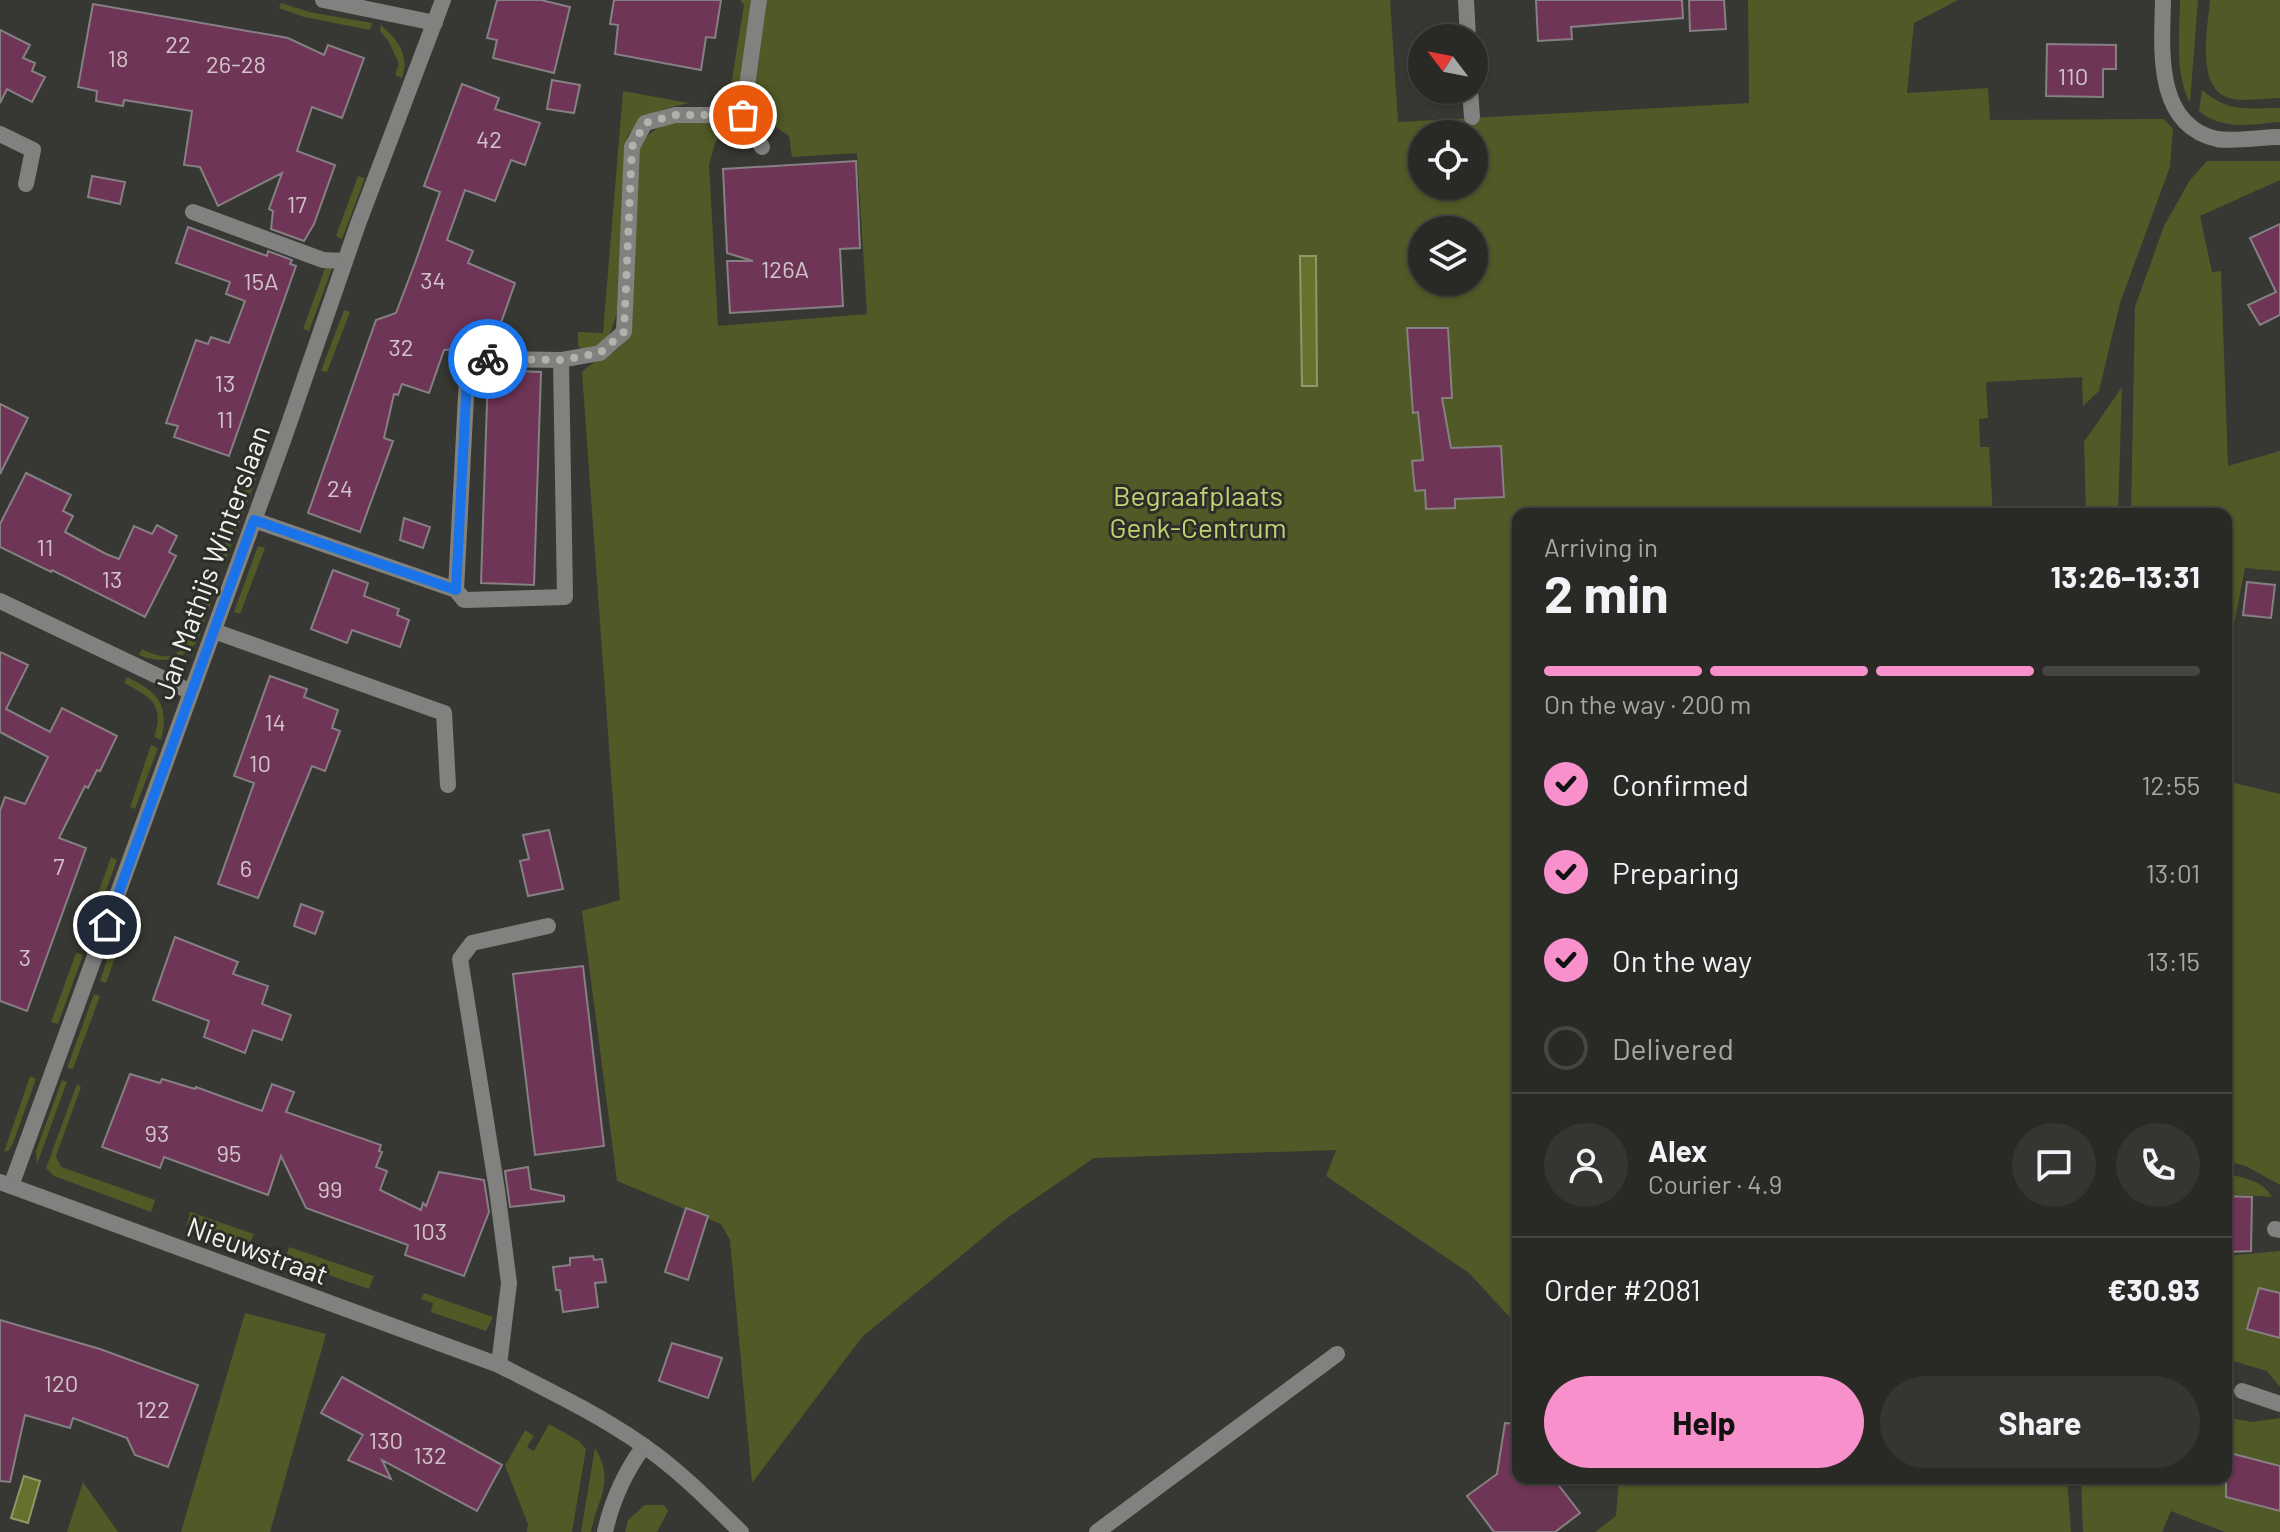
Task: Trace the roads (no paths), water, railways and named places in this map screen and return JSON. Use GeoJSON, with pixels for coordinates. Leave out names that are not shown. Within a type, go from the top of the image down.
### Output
{"type":"FeatureCollection","features":[{"type":"Feature","properties":{"kind":"street"},"geometry":{"type":"LineString","coordinates":[[323,0],[435,23]]}},
{"type":"Feature","properties":{"kind":"street","name":"Jan Mathijs Winterslaan"},"geometry":{"type":"LineString","coordinates":[[6,1184],[214,631],[345,261],[443,0]]}},
{"type":"Feature","properties":{"kind":"street"},"geometry":{"type":"LineString","coordinates":[[759,0],[743,115],[762,147]]}},
{"type":"Feature","properties":{"kind":"street"},"geometry":{"type":"LineString","coordinates":[[1466,0],[1467,24]]}},
{"type":"Feature","properties":{"kind":"street"},"geometry":{"type":"LineString","coordinates":[[2163,0],[2163,79],[2175,107],[2183,117],[2191,126],[2217,139],[2280,137]]}},
{"type":"Feature","properties":{"kind":"street"},"geometry":{"type":"LineString","coordinates":[[1471,104],[1472,117]]}},
{"type":"Feature","properties":{"kind":"street"},"geometry":{"type":"LineString","coordinates":[[456,590],[467,377],[486,359],[561,360],[600,353],[624,332],[632,147],[645,123],[675,115],[743,115]]}},
{"type":"Feature","properties":{"kind":"street"},"geometry":{"type":"LineString","coordinates":[[0,134],[33,150],[26,184]]}},
{"type":"Feature","properties":{"kind":"street"},"geometry":{"type":"LineString","coordinates":[[193,212],[323,260],[345,261]]}},
{"type":"Feature","properties":{"kind":"street"},"geometry":{"type":"LineString","coordinates":[[254,520],[456,590],[464,600],[565,597],[561,360]]}},
{"type":"Feature","properties":{"kind":"street"},"geometry":{"type":"LineString","coordinates":[[0,601],[191,692]]}},
{"type":"Feature","properties":{"kind":"street"},"geometry":{"type":"LineString","coordinates":[[214,631],[444,713],[448,785]]}},
{"type":"Feature","properties":{"kind":"street"},"geometry":{"type":"LineString","coordinates":[[499,1365],[509,1283],[460,959],[472,943],[548,926]]}},
{"type":"Feature","properties":{"kind":"street","name":"Nieuwstraat"},"geometry":{"type":"LineString","coordinates":[[6,1184],[499,1365],[569,1400],[644,1446],[681,1474],[741,1532]]}},
{"type":"Feature","properties":{"kind":"street"},"geometry":{"type":"LineString","coordinates":[[1097,1532],[1337,1354]]}},
{"type":"Feature","properties":{"kind":"street"},"geometry":{"type":"LineString","coordinates":[[2242,1391],[2280,1404]]}},
{"type":"Feature","properties":{"kind":"street"},"geometry":{"type":"LineString","coordinates":[[605,1532],[611,1506],[644,1446]]}},
{"type":"Feature","properties":{"kind":"park label","name":"Begraafplaats Genk-Centrum"},"geometry":{"type":"Point","coordinates":[1198,511]}}]}
